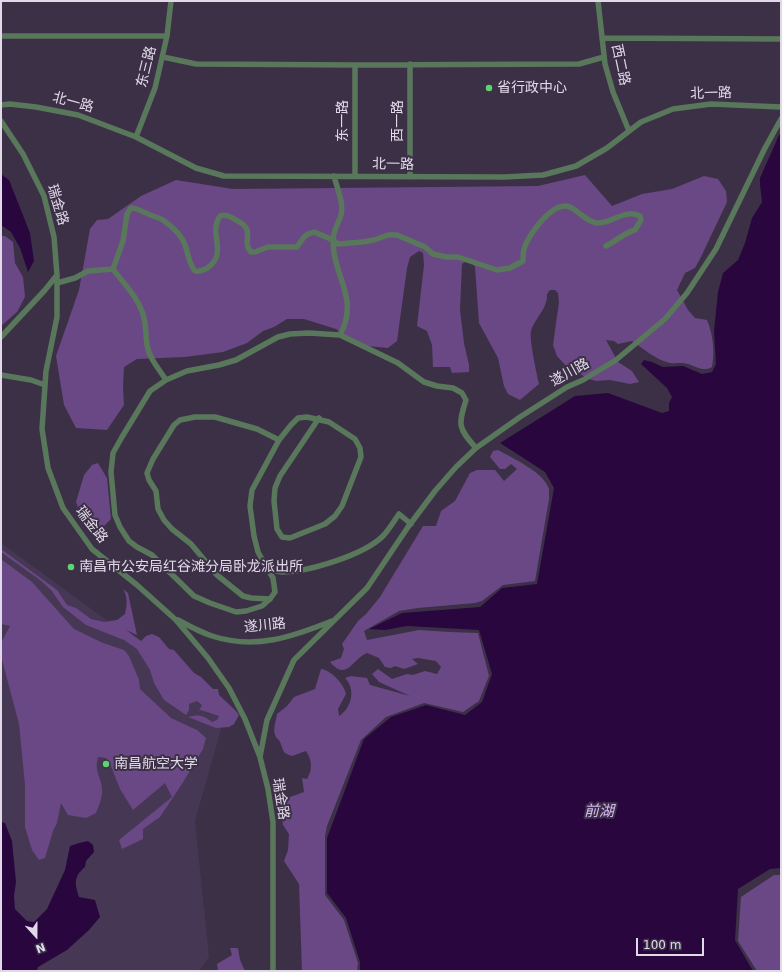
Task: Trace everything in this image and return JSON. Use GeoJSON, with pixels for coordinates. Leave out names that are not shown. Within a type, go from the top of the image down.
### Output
{"type":"FeatureCollection","features":[{"type":"Feature","properties":{"kind":"street","name":"东三路"},"geometry":{"type":"LineString","coordinates":[[136,137],[155,88],[163,57],[171,1]]}},
{"type":"Feature","properties":{"kind":"street","name":"西二路"},"geometry":{"type":"LineString","coordinates":[[598,1],[604,57],[613,92],[629,131]]}},
{"type":"Feature","properties":{"kind":"street"},"geometry":{"type":"LineString","coordinates":[[1,36],[167,36]]}},
{"type":"Feature","properties":{"kind":"street"},"geometry":{"type":"LineString","coordinates":[[602,38],[781,39]]}},
{"type":"Feature","properties":{"kind":"street"},"geometry":{"type":"LineString","coordinates":[[163,57],[196,64],[355,65],[579,64],[604,57]]}},
{"type":"Feature","properties":{"kind":"street","name":"西一路"},"geometry":{"type":"LineString","coordinates":[[410,64],[410,177]]}},
{"type":"Feature","properties":{"kind":"street","name":"东一路"},"geometry":{"type":"LineString","coordinates":[[355,65],[355,176]]}},
{"type":"Feature","properties":{"kind":"street","name":"北一路"},"geometry":{"type":"LineString","coordinates":[[1,105],[10,104],[36,107],[78,115],[136,137],[196,168],[224,176],[410,177],[504,177],[543,175],[576,166],[607,148],[641,122],[673,109],[711,104],[781,108]]}},
{"type":"Feature","properties":{"kind":"street","name":"遂川路"},"geometry":{"type":"LineString","coordinates":[[260,757],[269,714],[294,660],[367,588],[411,524],[439,486],[456,467],[476,448],[520,417],[560,391],[616,360],[665,319],[687,293],[716,249],[765,148],[781,119]]}},
{"type":"Feature","properties":{"kind":"street","name":"瑞金路"},"geometry":{"type":"LineString","coordinates":[[1,121],[22,154],[44,196],[54,238],[57,275],[57,317],[46,371],[42,429],[48,468],[63,508],[92,549],[176,620],[208,658],[229,688],[245,719],[260,757],[268,789],[273,822],[273,971]]}},
{"type":"Feature","properties":{"kind":"street"},"geometry":{"type":"LineString","coordinates":[[334,176],[342,206],[333,240],[335,260],[347,296],[348,308],[345,326],[340,335]]}},
{"type":"Feature","properties":{"kind":"street"},"geometry":{"type":"LineString","coordinates":[[166,380],[150,354],[147,345],[146,323],[141,308],[114,268],[123,240],[127,214],[132,208],[137,208],[144,213],[163,220],[180,235],[192,267],[195,271],[201,272],[215,262],[218,254],[215,230],[220,216],[229,216],[242,223],[248,232],[247,244],[251,252],[275,246],[297,247],[304,237],[314,232],[333,240],[338,244],[362,242],[388,235],[397,235],[425,247],[433,254],[446,257],[458,257],[497,270],[510,268],[523,261],[523,251],[535,228],[540,221],[560,207],[570,207],[588,220],[595,223],[605,222],[623,215],[634,213],[640,216],[641,220],[635,230],[626,232],[617,240],[606,246]]}},
{"type":"Feature","properties":{"kind":"street"},"geometry":{"type":"LineString","coordinates":[[57,283],[75,278],[88,271],[114,268]]}},
{"type":"Feature","properties":{"kind":"street"},"geometry":{"type":"LineString","coordinates":[[1,336],[45,290],[57,275]]}},
{"type":"Feature","properties":{"kind":"street"},"geometry":{"type":"LineString","coordinates":[[319,418],[280,476],[275,488],[274,501],[277,529],[282,537],[290,538],[325,524],[335,516],[342,506],[361,457],[360,448],[355,439],[329,422],[319,418],[298,418],[290,425],[278,440],[252,490],[250,506],[258,552],[274,578],[275,592],[262,606],[246,611],[236,612],[194,596],[152,555],[136,547],[129,541],[120,528],[115,515],[111,472],[113,453],[150,391],[166,380],[187,371],[236,360],[278,337],[290,334],[309,333],[340,335],[398,363],[424,382],[437,386],[453,388],[462,393],[466,400],[460,420],[461,429],[476,448]]}},
{"type":"Feature","properties":{"kind":"street"},"geometry":{"type":"LineString","coordinates":[[1,375],[31,380],[45,385]]}},
{"type":"Feature","properties":{"kind":"street"},"geometry":{"type":"LineString","coordinates":[[270,599],[243,596],[217,575],[191,544],[172,529],[164,520],[158,509],[156,491],[148,480],[148,473],[153,459],[174,425],[180,420],[195,417],[215,417],[257,429],[278,440]]}},
{"type":"Feature","properties":{"kind":"street"},"geometry":{"type":"LineString","coordinates":[[267,568],[280,572],[309,569],[326,564],[368,547],[383,536],[399,514],[411,524]]}},
{"type":"Feature","properties":{"kind":"street","name":"遂川路"},"geometry":{"type":"LineString","coordinates":[[176,620],[212,636],[246,642],[280,639],[300,634],[334,620]]}},
{"type":"Feature","properties":{"kind":"shaded area"},"geometry":{"type":"Polygon","coordinates":[[[585,175],[612,206],[642,194],[672,189],[704,176],[718,179],[726,191],[727,202],[701,257],[695,268],[685,273],[677,290],[688,310],[695,318],[707,320],[713,343],[712,367],[703,369],[686,363],[665,362],[632,341],[618,344],[614,341],[606,340],[618,362],[632,371],[639,382],[630,384],[610,380],[596,381],[589,379],[567,367],[557,356],[553,345],[559,302],[558,293],[555,290],[550,290],[547,294],[545,304],[531,331],[532,349],[539,384],[520,400],[508,394],[504,386],[498,358],[479,323],[475,267],[471,262],[466,261],[462,264],[460,310],[469,372],[452,373],[450,367],[433,367],[432,345],[427,331],[417,326],[424,265],[423,253],[419,251],[410,257],[407,268],[397,341],[388,348],[357,345],[336,329],[304,319],[287,319],[274,327],[263,331],[247,343],[223,352],[185,357],[137,359],[124,367],[124,405],[107,430],[76,428],[64,405],[56,356],[79,290],[90,229],[97,220],[108,219],[141,196],[176,180],[233,189],[538,186],[585,175]]]}},
{"type":"Feature","properties":{"kind":"shaded area"},"geometry":{"type":"Polygon","coordinates":[[[1,236],[5,236],[13,242],[15,263],[23,277],[25,297],[17,312],[1,326],[1,236]]]}},
{"type":"Feature","properties":{"kind":"shaded area"},"geometry":{"type":"Polygon","coordinates":[[[498,450],[534,471],[546,483],[549,489],[549,499],[535,581],[503,585],[482,601],[475,603],[399,611],[364,631],[367,640],[419,630],[478,633],[489,676],[479,701],[463,712],[424,703],[386,717],[361,740],[327,826],[325,836],[325,895],[344,920],[358,963],[357,971],[302,971],[299,884],[284,861],[288,850],[289,834],[283,825],[281,810],[285,802],[290,797],[304,792],[302,778],[307,779],[311,765],[310,758],[306,751],[292,756],[286,754],[284,751],[274,732],[277,714],[287,706],[294,697],[315,689],[321,669],[333,675],[345,690],[346,694],[338,709],[339,716],[347,708],[351,698],[351,687],[345,678],[351,676],[367,678],[370,685],[410,696],[379,682],[372,674],[378,669],[392,679],[407,674],[413,675],[425,671],[437,674],[441,667],[436,661],[418,658],[412,659],[418,664],[404,669],[395,666],[391,668],[385,667],[379,658],[367,653],[345,670],[336,668],[330,662],[341,658],[344,649],[342,644],[358,621],[380,597],[423,526],[436,526],[441,511],[455,501],[470,473],[477,470],[495,470],[504,481],[517,469],[511,464],[505,469],[500,469],[490,457],[493,451],[498,450]]]}},
{"type":"Feature","properties":{"kind":"shaded area"},"geometry":{"type":"Polygon","coordinates":[[[98,463],[107,478],[111,519],[94,536],[85,526],[76,502],[84,475],[92,465],[98,463]]]}},
{"type":"Feature","properties":{"kind":"shaded area","name":"南昌航空大学"},"geometry":{"type":"Polygon","coordinates":[[[1,543],[227,708],[195,821],[209,957],[199,971],[1,971],[1,543]]]}},
{"type":"Feature","properties":{"kind":"shaded area"},"geometry":{"type":"Polygon","coordinates":[[[1,549],[57,590],[67,605],[76,608],[91,619],[104,622],[117,620],[125,614],[127,601],[123,589],[128,593],[137,635],[126,630],[141,641],[146,636],[152,634],[159,637],[169,649],[174,650],[194,673],[201,677],[213,689],[218,689],[219,695],[239,715],[234,724],[229,727],[216,728],[188,717],[198,715],[212,722],[217,720],[219,716],[201,710],[199,711],[202,705],[197,701],[189,704],[189,710],[186,715],[164,700],[154,683],[150,670],[137,649],[124,640],[86,625],[63,607],[51,590],[40,580],[1,552],[1,549]]]}},
{"type":"Feature","properties":{"kind":"shaded area"},"geometry":{"type":"Polygon","coordinates":[[[1,559],[32,582],[74,629],[103,643],[124,650],[129,656],[139,680],[140,689],[171,718],[197,730],[206,738],[203,749],[160,817],[143,829],[143,839],[122,849],[119,840],[172,797],[165,783],[133,810],[120,789],[111,766],[106,758],[98,757],[97,770],[102,791],[96,813],[86,818],[68,815],[61,803],[57,823],[45,858],[39,860],[32,850],[25,827],[25,785],[19,724],[1,656],[1,643],[10,626],[1,624],[1,559]]]}},
{"type":"Feature","properties":{"kind":"shaded area"},"geometry":{"type":"Polygon","coordinates":[[[774,875],[781,875],[781,971],[757,971],[738,941],[741,897],[774,875]]]}},
{"type":"Feature","properties":{"kind":"shaded area"},"geometry":{"type":"Polygon","coordinates":[[[230,948],[238,948],[240,960],[245,971],[218,971],[217,964],[232,955],[230,948]]]}},
{"type":"Feature","properties":{"kind":"water","name":"前湖"},"geometry":{"type":"Polygon","coordinates":[[[781,134],[781,868],[770,869],[738,889],[735,940],[753,971],[360,971],[360,962],[346,918],[327,893],[327,838],[364,739],[391,717],[426,705],[465,715],[482,702],[492,674],[479,630],[407,626],[385,630],[369,629],[402,613],[480,607],[502,588],[537,584],[554,488],[545,472],[500,443],[575,396],[608,393],[662,413],[669,411],[669,403],[672,397],[667,388],[641,364],[644,360],[663,367],[683,366],[702,374],[712,372],[716,364],[714,331],[718,292],[723,273],[738,260],[745,243],[752,218],[762,202],[760,178],[779,135],[781,134]]]}},
{"type":"Feature","properties":{"kind":"water"},"geometry":{"type":"Polygon","coordinates":[[[1,174],[9,180],[30,233],[34,261],[28,272],[20,248],[11,232],[1,225],[1,174]]]}},
{"type":"Feature","properties":{"kind":"water"},"geometry":{"type":"Polygon","coordinates":[[[1,822],[5,823],[12,841],[16,882],[14,896],[15,909],[27,921],[34,922],[47,909],[65,870],[70,846],[88,841],[93,845],[94,852],[86,861],[85,867],[78,874],[76,884],[79,897],[95,900],[100,917],[89,930],[67,950],[38,967],[37,971],[1,971],[1,822]]]}},
{"type":"Feature","properties":{"kind":"place","name":"省行政中心"},"geometry":{"type":"Point","coordinates":[489,88]}},
{"type":"Feature","properties":{"kind":"place","name":"南昌市公安局红谷滩分局卧龙派出所"},"geometry":{"type":"Point","coordinates":[71,567]}},
{"type":"Feature","properties":{"kind":"place","name":"南昌航空大学"},"geometry":{"type":"Point","coordinates":[106,764]}}]}
